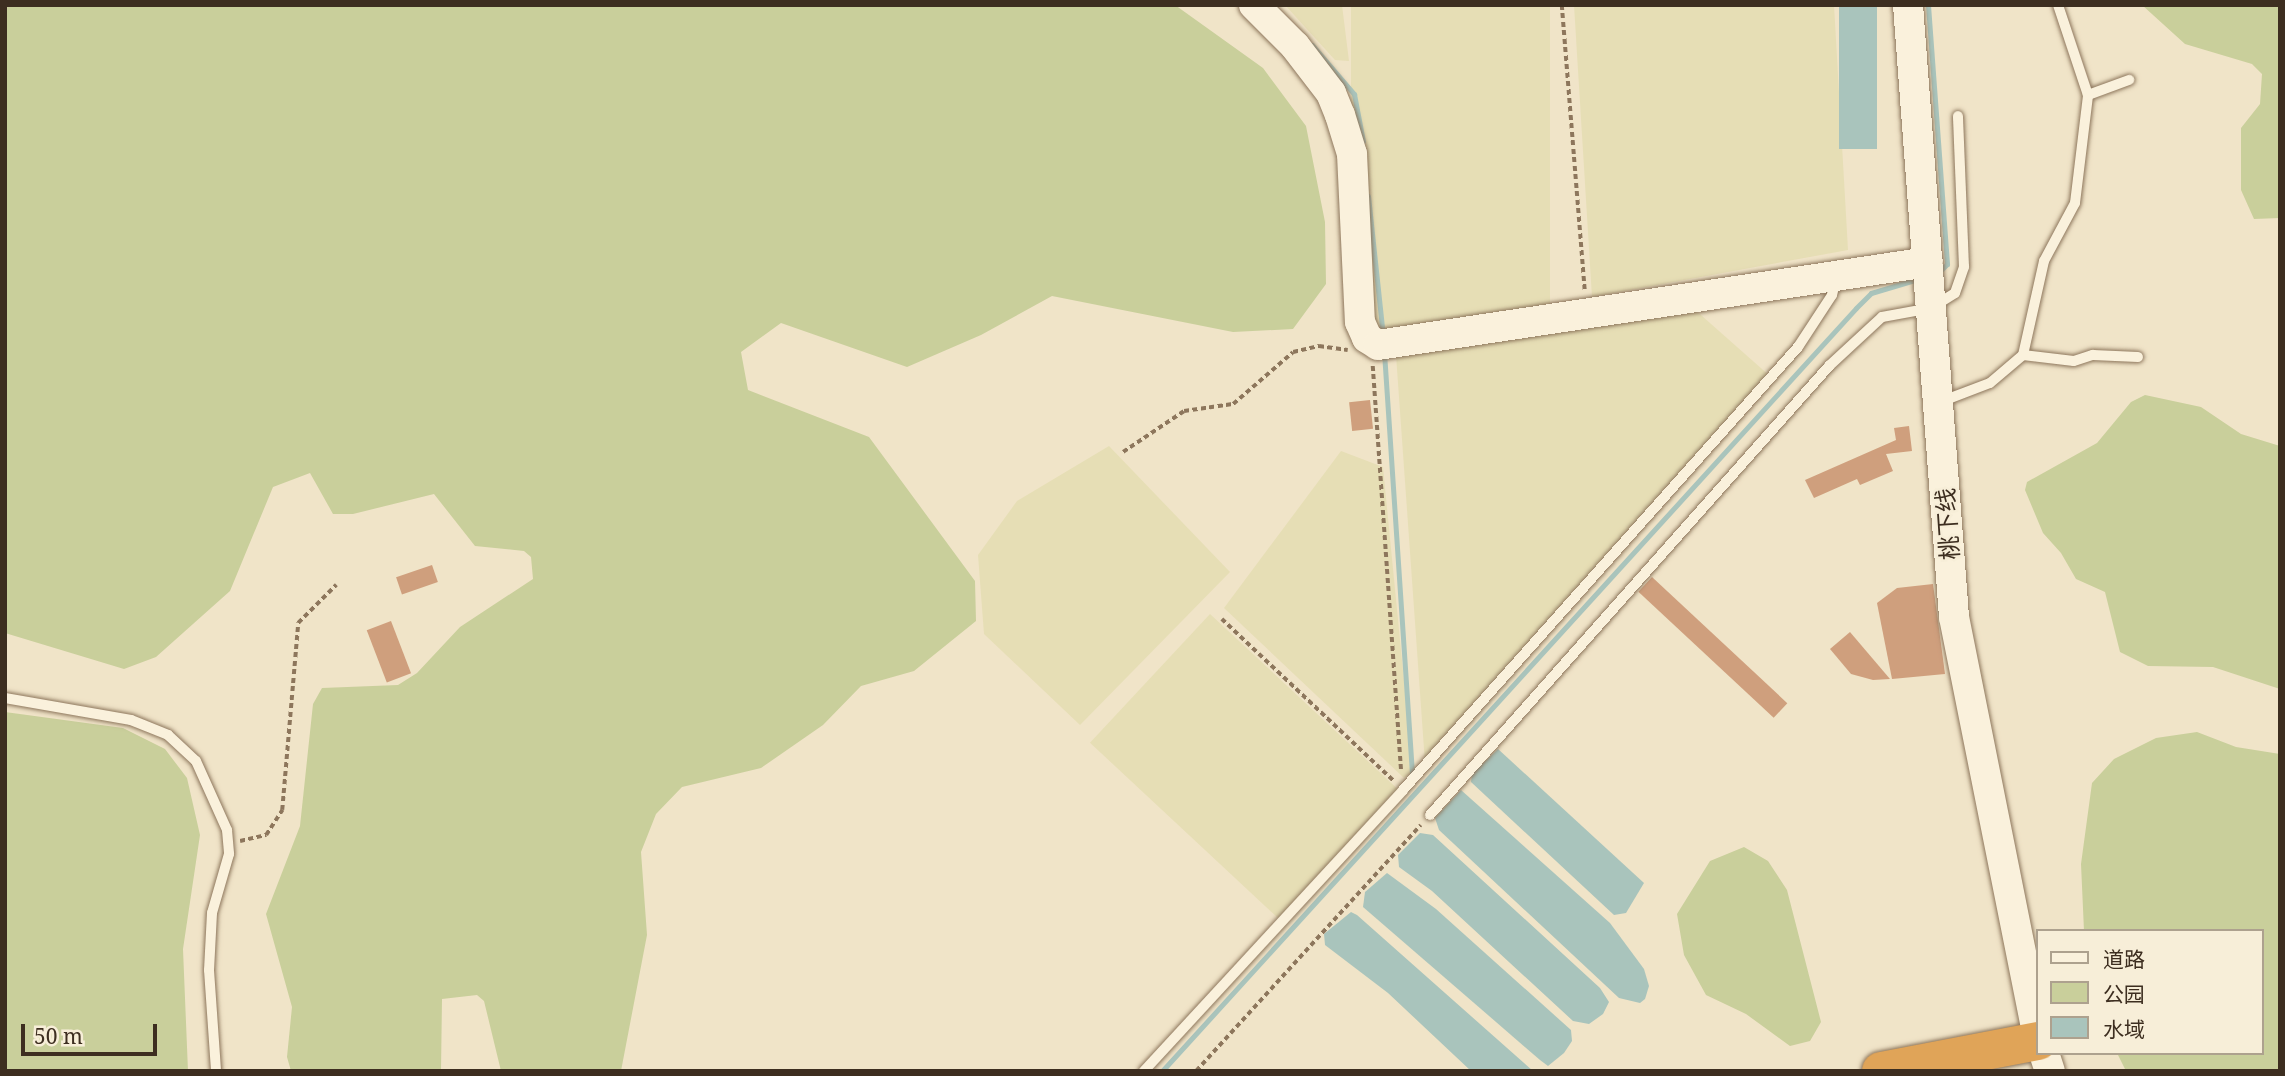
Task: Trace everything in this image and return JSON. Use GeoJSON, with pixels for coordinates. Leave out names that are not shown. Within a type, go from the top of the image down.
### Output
{"type":"FeatureCollection","features":[{"type":"Feature","properties":{"kind":"highway"},"geometry":{"type":"LineString","coordinates":[[1881,1071],[2036,1038]]}},
{"type":"Feature","properties":{"kind":"main road"},"geometry":{"type":"LineString","coordinates":[[1254,5],[1296,46],[1331,93],[1340,115],[1352,154],[1360,322],[1367,338],[1390,346],[1927,262]]}},
{"type":"Feature","properties":{"kind":"main road","name":"桃下线"},"geometry":{"type":"LineString","coordinates":[[1909,5],[1954,617],[2036,1028]]}},
{"type":"Feature","properties":{"kind":"lane"},"geometry":{"type":"LineString","coordinates":[[1938,403],[1990,383],[2024,355],[2044,261],[2075,203],[2088,95],[2058,5]]}},
{"type":"Feature","properties":{"kind":"lane"},"geometry":{"type":"LineString","coordinates":[[2088,95],[2129,80]]}},
{"type":"Feature","properties":{"kind":"lane"},"geometry":{"type":"LineString","coordinates":[[1430,815],[1829,366],[1882,317],[1931,308],[1955,293],[1962,281],[1958,116]]}},
{"type":"Feature","properties":{"kind":"lane"},"geometry":{"type":"LineString","coordinates":[[1144,1071],[1403,790],[1798,347],[1832,295],[1837,276]]}},
{"type":"Feature","properties":{"kind":"lane"},"geometry":{"type":"LineString","coordinates":[[2024,355],[2074,361],[2093,355],[2138,358]]}},
{"type":"Feature","properties":{"kind":"lane"},"geometry":{"type":"LineString","coordinates":[[5,698],[131,720],[168,735],[196,761],[228,838],[229,854],[212,913],[209,970],[216,1071]]}},
{"type":"Feature","properties":{"kind":"path"},"geometry":{"type":"LineString","coordinates":[[1562,5],[1587,315]]}},
{"type":"Feature","properties":{"kind":"path"},"geometry":{"type":"LineString","coordinates":[[1123,452],[1184,411],[1233,404],[1293,352],[1319,346],[1344,352],[1367,338],[1372,358],[1403,790]]}},
{"type":"Feature","properties":{"kind":"path"},"geometry":{"type":"LineString","coordinates":[[228,838],[244,841],[266,835],[277,824],[282,810],[298,624],[336,585]]}},
{"type":"Feature","properties":{"kind":"path"},"geometry":{"type":"LineString","coordinates":[[1222,619],[1403,790]]}},
{"type":"Feature","properties":{"kind":"path"},"geometry":{"type":"LineString","coordinates":[[1196,1071],[1430,815]]}},
{"type":"Feature","properties":{"kind":"shaded area"},"geometry":{"type":"Polygon","coordinates":[[[1285,5],[1342,5],[1349,61],[1335,60],[1285,5]]]}},
{"type":"Feature","properties":{"kind":"shaded area"},"geometry":{"type":"Polygon","coordinates":[[[1351,5],[1550,5],[1550,340],[1351,340],[1351,5]]]}},
{"type":"Feature","properties":{"kind":"shaded area"},"geometry":{"type":"Polygon","coordinates":[[[1574,5],[1834,5],[1848,250],[1592,297],[1574,5]]]}},
{"type":"Feature","properties":{"kind":"shaded area"},"geometry":{"type":"Polygon","coordinates":[[[1693,308],[1771,377],[1425,763],[1396,355],[1693,308]]]}},
{"type":"Feature","properties":{"kind":"shaded area"},"geometry":{"type":"Polygon","coordinates":[[[1109,446],[1230,572],[1080,725],[984,634],[978,555],[1017,501],[1109,446]]]}},
{"type":"Feature","properties":{"kind":"shaded area"},"geometry":{"type":"Polygon","coordinates":[[[1341,451],[1383,467],[1413,772],[1404,778],[1224,608],[1341,451]]]}},
{"type":"Feature","properties":{"kind":"shaded area"},"geometry":{"type":"Polygon","coordinates":[[[1210,614],[1402,793],[1282,921],[1090,743],[1210,614]]]}},
{"type":"Feature","properties":{"kind":"green space"},"geometry":{"type":"Polygon","coordinates":[[[5,5],[1175,5],[1263,68],[1306,126],[1325,222],[1326,284],[1293,329],[1233,332],[1052,296],[981,335],[907,367],[781,323],[741,352],[748,390],[869,437],[975,581],[976,621],[914,671],[861,686],[823,725],[761,768],[682,787],[656,814],[641,852],[647,935],[621,1071],[501,1071],[484,1001],[477,995],[442,999],[441,1071],[291,1071],[287,1057],[292,1007],[266,914],[300,826],[313,704],[322,688],[398,685],[417,673],[460,627],[533,579],[531,557],[524,551],[475,546],[434,494],[353,514],[333,514],[310,473],[273,487],[230,591],[156,657],[124,669],[5,633],[5,5]]]}},
{"type":"Feature","properties":{"kind":"green space"},"geometry":{"type":"Polygon","coordinates":[[[2142,5],[2280,5],[2280,218],[2254,219],[2241,190],[2241,128],[2260,104],[2262,74],[2252,64],[2185,44],[2142,5]]]}},
{"type":"Feature","properties":{"kind":"green space"},"geometry":{"type":"Polygon","coordinates":[[[2145,395],[2201,407],[2241,434],[2280,446],[2280,689],[2213,667],[2148,666],[2120,652],[2105,592],[2076,579],[2061,553],[2043,533],[2025,490],[2027,482],[2097,443],[2131,402],[2145,395]]]}},
{"type":"Feature","properties":{"kind":"green space"},"geometry":{"type":"Polygon","coordinates":[[[5,712],[123,728],[165,749],[187,778],[200,835],[183,949],[188,1071],[5,1071],[5,712]]]}},
{"type":"Feature","properties":{"kind":"green space"},"geometry":{"type":"Polygon","coordinates":[[[2197,732],[2236,747],[2280,754],[2280,1071],[2126,1071],[2118,1055],[2264,1055],[2264,929],[2084,929],[2081,864],[2092,783],[2114,759],[2156,738],[2197,732]]]}},
{"type":"Feature","properties":{"kind":"green space"},"geometry":{"type":"Polygon","coordinates":[[[1744,847],[1768,861],[1787,890],[1821,1022],[1810,1041],[1790,1046],[1746,1014],[1706,995],[1684,955],[1677,914],[1710,861],[1744,847]]]}},
{"type":"Feature","properties":{"kind":"water"},"geometry":{"type":"Polygon","coordinates":[[[1839,5],[1877,5],[1877,149],[1839,149],[1839,5]]]}},
{"type":"Feature","properties":{"kind":"water"},"geometry":{"type":"Polygon","coordinates":[[[1498,749],[1644,883],[1626,913],[1614,915],[1471,782],[1472,774],[1498,749]]]}},
{"type":"Feature","properties":{"kind":"water"},"geometry":{"type":"Polygon","coordinates":[[[1461,790],[1610,923],[1644,969],[1649,986],[1645,999],[1640,1003],[1619,998],[1439,830],[1435,818],[1461,790]]]}},
{"type":"Feature","properties":{"kind":"water"},"geometry":{"type":"Polygon","coordinates":[[[1420,833],[1433,835],[1600,988],[1609,1002],[1603,1014],[1589,1024],[1573,1021],[1432,891],[1399,867],[1398,855],[1420,833]]]}},
{"type":"Feature","properties":{"kind":"water"},"geometry":{"type":"Polygon","coordinates":[[[1387,873],[1436,909],[1571,1030],[1572,1041],[1564,1053],[1548,1066],[1363,907],[1365,892],[1387,873]]]}},
{"type":"Feature","properties":{"kind":"water"},"geometry":{"type":"Polygon","coordinates":[[[1351,912],[1533,1071],[1471,1071],[1388,993],[1325,945],[1324,934],[1351,912]]]}},
{"type":"Feature","properties":{"kind":"building"},"geometry":{"type":"Polygon","coordinates":[[[1370,400],[1373,429],[1352,431],[1349,402],[1370,400]]]}},
{"type":"Feature","properties":{"kind":"building"},"geometry":{"type":"Polygon","coordinates":[[[1909,426],[1912,451],[1886,454],[1893,471],[1860,485],[1857,479],[1814,498],[1805,480],[1896,440],[1894,428],[1909,426]]]}},
{"type":"Feature","properties":{"kind":"building"},"geometry":{"type":"Polygon","coordinates":[[[432,565],[438,582],[402,594],[396,577],[432,565]]]}},
{"type":"Feature","properties":{"kind":"building"},"geometry":{"type":"Polygon","coordinates":[[[1652,577],[1787,703],[1774,718],[1638,592],[1652,577]]]}},
{"type":"Feature","properties":{"kind":"building"},"geometry":{"type":"Polygon","coordinates":[[[1933,584],[1945,674],[1892,679],[1877,603],[1897,588],[1933,584]]]}},
{"type":"Feature","properties":{"kind":"building"},"geometry":{"type":"Polygon","coordinates":[[[391,621],[411,673],[387,683],[367,630],[391,621]]]}},
{"type":"Feature","properties":{"kind":"building"},"geometry":{"type":"Polygon","coordinates":[[[1850,632],[1890,679],[1873,680],[1851,674],[1830,649],[1850,632]]]}},
{"type":"Feature","properties":{"kind":"waterway"},"geometry":{"type":"LineString","coordinates":[[1928,5],[1947,264],[1938,273]]}},
{"type":"Feature","properties":{"kind":"waterway"},"geometry":{"type":"LineString","coordinates":[[1312,45],[1354,94],[1363,141]]}},
{"type":"Feature","properties":{"kind":"waterway"},"geometry":{"type":"LineString","coordinates":[[1368,196],[1383,336]]}},
{"type":"Feature","properties":{"kind":"waterway"},"geometry":{"type":"LineString","coordinates":[[1162,1071],[1856,308],[1871,293],[1918,279]]}},
{"type":"Feature","properties":{"kind":"waterway"},"geometry":{"type":"LineString","coordinates":[[1384,352],[1412,779]]}}]}
